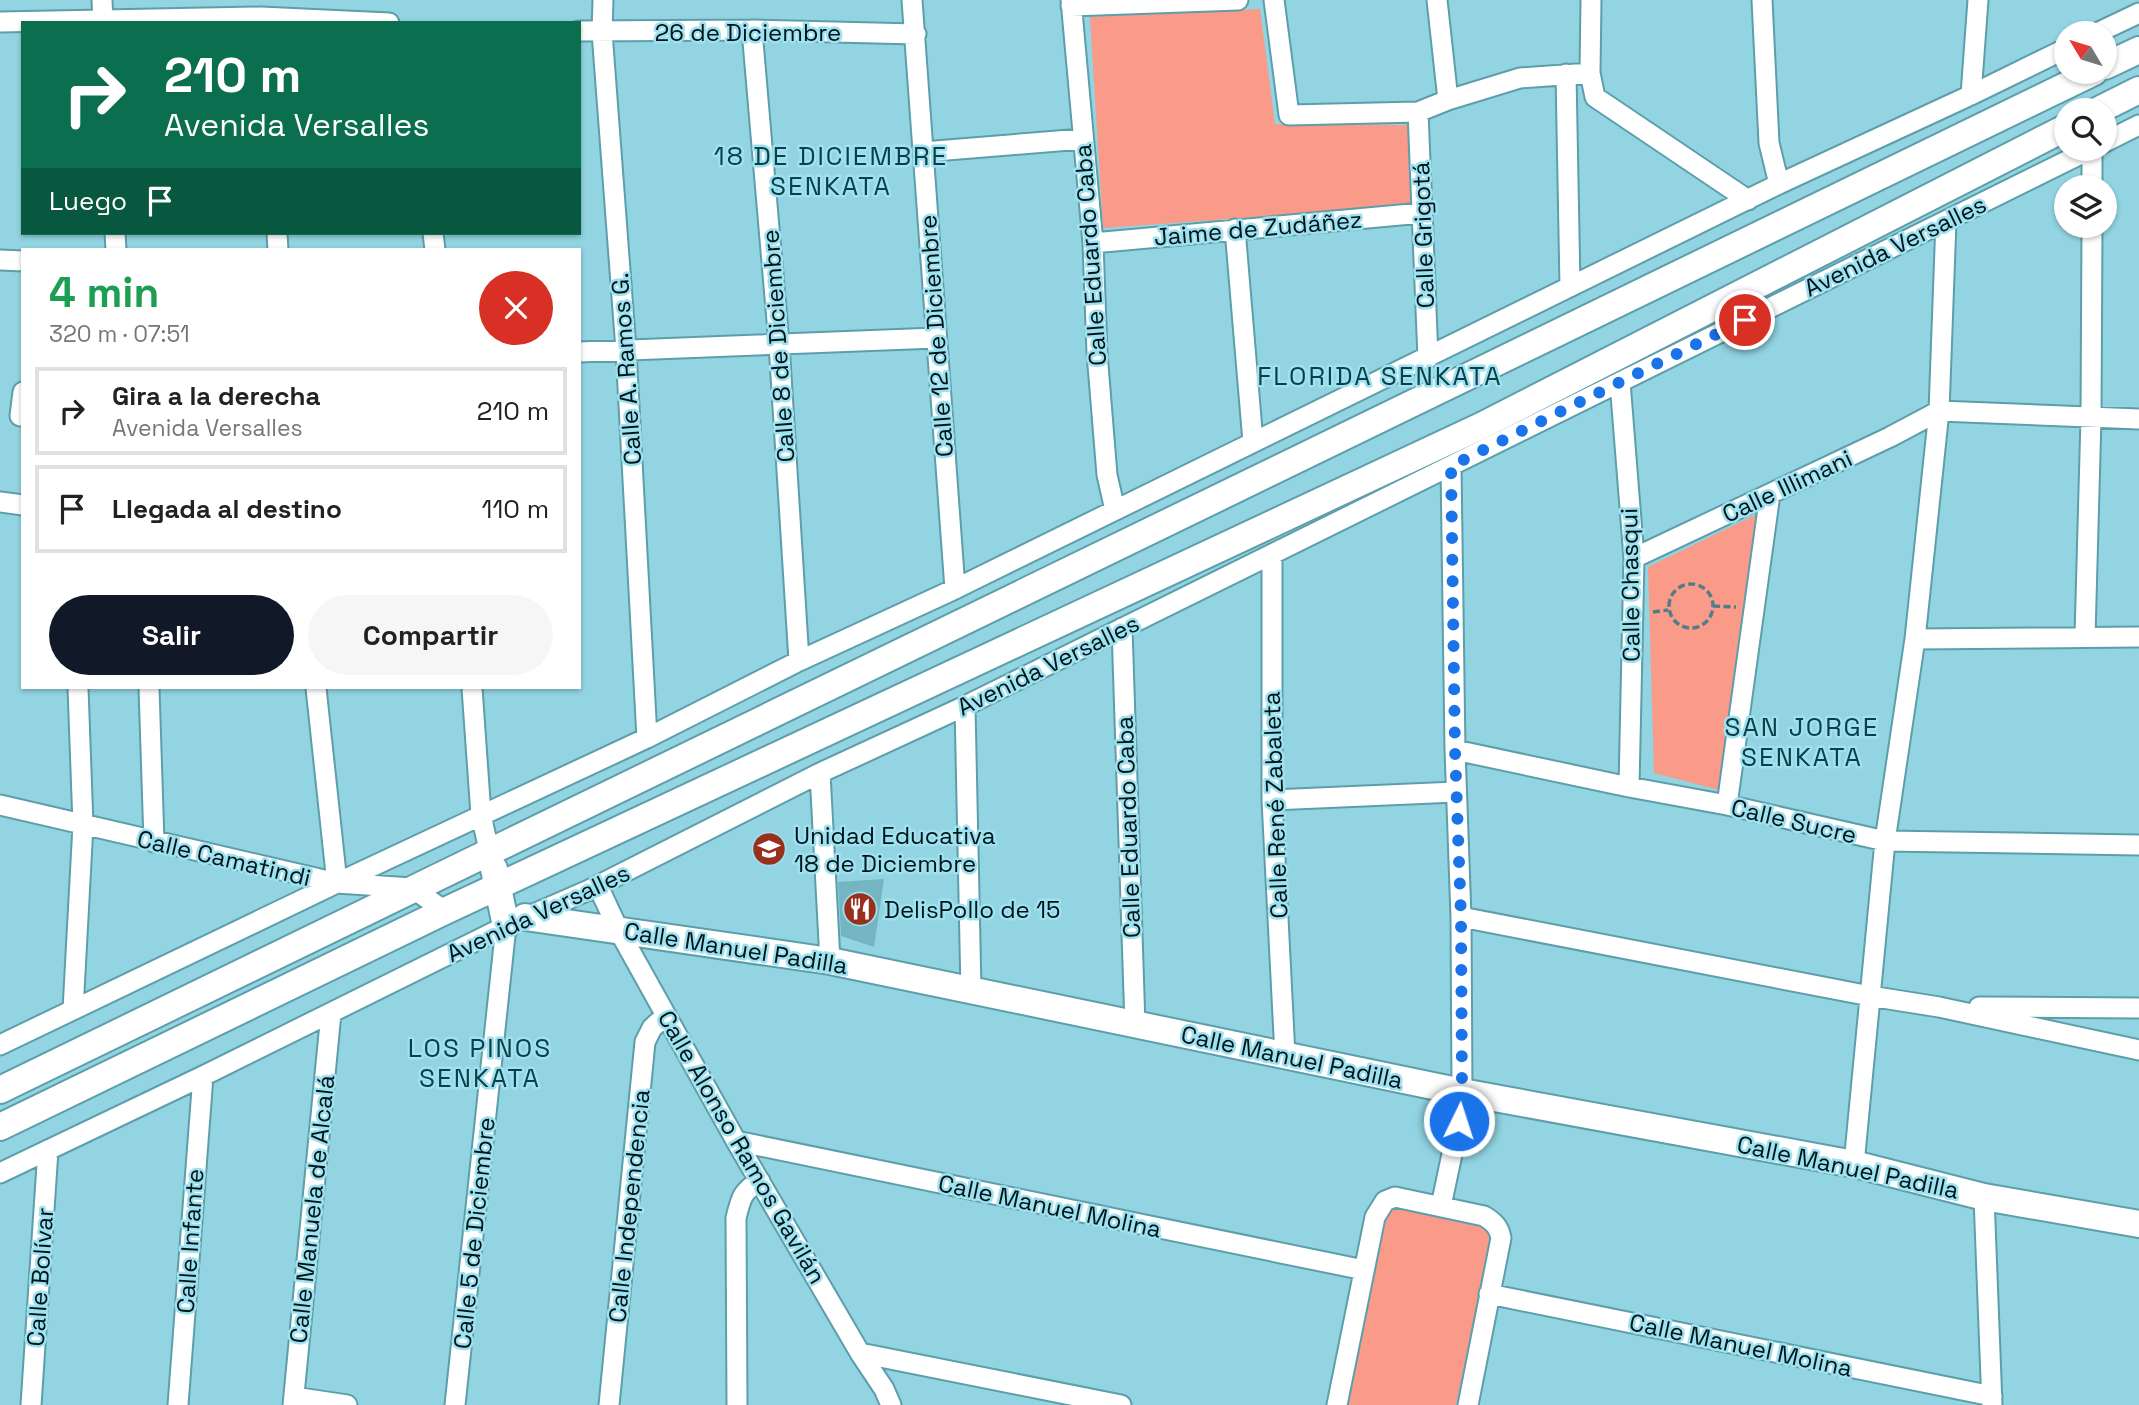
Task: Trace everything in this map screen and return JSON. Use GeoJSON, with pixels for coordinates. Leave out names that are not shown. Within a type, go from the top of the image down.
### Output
{"type":"FeatureCollection","features":[{"type":"Feature","properties":{"kind":"street","name":"Calle A. Ramos G."},"geometry":{"type":"LineString","coordinates":[[603,0],[602,32],[626,350],[648,738]]}},
{"type":"Feature","properties":{"kind":"street","name":"Calle 12 de Diciembre"},"geometry":{"type":"LineString","coordinates":[[912,0],[955,589]]}},
{"type":"Feature","properties":{"kind":"street"},"geometry":{"type":"LineString","coordinates":[[1071,3],[1238,0]]}},
{"type":"Feature","properties":{"kind":"street"},"geometry":{"type":"LineString","coordinates":[[1274,0],[1289,115],[1418,112],[1520,78],[1590,73]]}},
{"type":"Feature","properties":{"kind":"street"},"geometry":{"type":"LineString","coordinates":[[1437,0],[1448,100]]}},
{"type":"Feature","properties":{"kind":"street"},"geometry":{"type":"LineString","coordinates":[[1591,0],[1590,73],[1595,97],[1748,200]]}},
{"type":"Feature","properties":{"kind":"street"},"geometry":{"type":"LineString","coordinates":[[1762,0],[1769,143],[1779,184]]}},
{"type":"Feature","properties":{"kind":"street"},"geometry":{"type":"LineString","coordinates":[[1971,95],[1978,0]]}},
{"type":"Feature","properties":{"kind":"street","name":"Calle Eduardo Caba"},"geometry":{"type":"LineString","coordinates":[[1071,3],[1093,243],[1098,367],[1107,475],[1115,510]]}},
{"type":"Feature","properties":{"kind":"street"},"geometry":{"type":"LineString","coordinates":[[0,22],[102,14],[261,13],[363,21]]}},
{"type":"Feature","properties":{"kind":"street"},"geometry":{"type":"LineString","coordinates":[[2118,23],[2139,13]]}},
{"type":"Feature","properties":{"kind":"street","name":"26 de Diciembre"},"geometry":{"type":"LineString","coordinates":[[581,31],[752,30],[916,34]]}},
{"type":"Feature","properties":{"kind":"street","name":"Calle 8 de Diciembre"},"geometry":{"type":"LineString","coordinates":[[752,30],[779,344],[799,662]]}},
{"type":"Feature","properties":{"kind":"street"},"geometry":{"type":"LineString","coordinates":[[2118,60],[2139,50]]}},
{"type":"Feature","properties":{"kind":"street"},"geometry":{"type":"LineString","coordinates":[[0,1045],[337,883],[648,738],[1779,184],[2054,54]]}},
{"type":"Feature","properties":{"kind":"street"},"geometry":{"type":"LineString","coordinates":[[1566,74],[1570,287]]}},
{"type":"Feature","properties":{"kind":"street"},"geometry":{"type":"LineString","coordinates":[[0,1090],[2069,84]]}},
{"type":"Feature","properties":{"kind":"street"},"geometry":{"type":"LineString","coordinates":[[2117,101],[2139,90]]}},
{"type":"Feature","properties":{"kind":"street","name":"Calle Grigotá"},"geometry":{"type":"LineString","coordinates":[[1418,112],[1428,358]]}},
{"type":"Feature","properties":{"kind":"street"},"geometry":{"type":"LineString","coordinates":[[2117,136],[2139,125]]}},
{"type":"Feature","properties":{"kind":"street","name":"Avenida Versalles"},"geometry":{"type":"LineString","coordinates":[[0,1127],[445,911],[1481,426],[2054,134]]}},
{"type":"Feature","properties":{"kind":"street"},"geometry":{"type":"LineString","coordinates":[[923,152],[1083,139]]}},
{"type":"Feature","properties":{"kind":"street","name":"Avenida Versalles"},"geometry":{"type":"LineString","coordinates":[[0,1173],[516,922],[598,886],[820,773],[965,706],[2068,161]]}},
{"type":"Feature","properties":{"kind":"street","name":"Jaime de Zudáñez"},"geometry":{"type":"LineString","coordinates":[[1093,243],[1422,213]]}},
{"type":"Feature","properties":{"kind":"street"},"geometry":{"type":"LineString","coordinates":[[1854,1164],[1885,841],[1915,639],[1939,411],[1946,221]]}},
{"type":"Feature","properties":{"kind":"street"},"geometry":{"type":"LineString","coordinates":[[1235,229],[1254,442]]}},
{"type":"Feature","properties":{"kind":"street"},"geometry":{"type":"LineString","coordinates":[[2085,636],[2091,418],[2092,238]]}},
{"type":"Feature","properties":{"kind":"street"},"geometry":{"type":"LineString","coordinates":[[0,260],[21,261]]}},
{"type":"Feature","properties":{"kind":"street"},"geometry":{"type":"LineString","coordinates":[[581,352],[936,338]]}},
{"type":"Feature","properties":{"kind":"street","name":"Calle Chasqui"},"geometry":{"type":"LineString","coordinates":[[1620,382],[1634,558],[1629,787]]}},
{"type":"Feature","properties":{"kind":"street"},"geometry":{"type":"LineString","coordinates":[[14,416],[21,397]]}},
{"type":"Feature","properties":{"kind":"street"},"geometry":{"type":"LineString","coordinates":[[1939,411],[2139,419]]}},
{"type":"Feature","properties":{"kind":"street","name":"Calle Illimani"},"geometry":{"type":"LineString","coordinates":[[1634,558],[1890,438],[1939,411]]}},
{"type":"Feature","properties":{"kind":"street"},"geometry":{"type":"LineString","coordinates":[[1441,1206],[1459,1121],[1462,1092],[1451,466]]}},
{"type":"Feature","properties":{"kind":"street"},"geometry":{"type":"LineString","coordinates":[[1727,805],[1770,494]]}},
{"type":"Feature","properties":{"kind":"street"},"geometry":{"type":"LineString","coordinates":[[0,502],[21,505]]}},
{"type":"Feature","properties":{"kind":"street","name":"Calle René Zabaleta"},"geometry":{"type":"LineString","coordinates":[[1272,555],[1272,800],[1285,1056]]}},
{"type":"Feature","properties":{"kind":"street","name":"Calle Eduardo Caba"},"geometry":{"type":"LineString","coordinates":[[1122,628],[1135,1025]]}},
{"type":"Feature","properties":{"kind":"street"},"geometry":{"type":"LineString","coordinates":[[1915,639],[2139,636]]}},
{"type":"Feature","properties":{"kind":"street"},"geometry":{"type":"LineString","coordinates":[[73,1010],[83,825],[78,689]]}},
{"type":"Feature","properties":{"kind":"street"},"geometry":{"type":"LineString","coordinates":[[149,689],[154,842]]}},
{"type":"Feature","properties":{"kind":"street"},"geometry":{"type":"LineString","coordinates":[[316,689],[337,883]]}},
{"type":"Feature","properties":{"kind":"street","name":"Calle 5 de Diciembre"},"geometry":{"type":"LineString","coordinates":[[455,1405],[516,922],[497,887],[481,815],[471,689]]}},
{"type":"Feature","properties":{"kind":"street"},"geometry":{"type":"LineString","coordinates":[[965,706],[971,991]]}},
{"type":"Feature","properties":{"kind":"street","name":"Calle Sucre"},"geometry":{"type":"LineString","coordinates":[[1455,750],[1727,805],[1885,841],[2139,845]]}},
{"type":"Feature","properties":{"kind":"street"},"geometry":{"type":"LineString","coordinates":[[820,773],[831,961]]}},
{"type":"Feature","properties":{"kind":"street"},"geometry":{"type":"LineString","coordinates":[[1272,800],[1456,792]]}},
{"type":"Feature","properties":{"kind":"street","name":"Calle Camatindi"},"geometry":{"type":"LineString","coordinates":[[0,805],[337,883],[411,888]]}},
{"type":"Feature","properties":{"kind":"street","name":"Calle Alonso Ramos Gavilán"},"geometry":{"type":"LineString","coordinates":[[598,886],[619,931],[736,1141],[891,1405]]}},
{"type":"Feature","properties":{"kind":"street"},"geometry":{"type":"LineString","coordinates":[[411,888],[445,911]]}},
{"type":"Feature","properties":{"kind":"street"},"geometry":{"type":"LineString","coordinates":[[1461,917],[1939,1007],[2139,1050]]}},
{"type":"Feature","properties":{"kind":"street","name":"Calle Manuel Padilla"},"geometry":{"type":"LineString","coordinates":[[516,922],[619,931],[831,961],[1462,1092],[1854,1164],[1984,1197],[2139,1224]]}},
{"type":"Feature","properties":{"kind":"street"},"geometry":{"type":"LineString","coordinates":[[1939,1007],[2139,1007]]}},
{"type":"Feature","properties":{"kind":"street","name":"Calle Manuela de Alcalá"},"geometry":{"type":"LineString","coordinates":[[293,1401],[331,1013]]}},
{"type":"Feature","properties":{"kind":"street","name":"Calle Independencia"},"geometry":{"type":"LineString","coordinates":[[609,1405],[645,1042],[652,1028],[666,1015]]}},
{"type":"Feature","properties":{"kind":"street","name":"Calle Infante"},"geometry":{"type":"LineString","coordinates":[[178,1405],[202,1076]]}},
{"type":"Feature","properties":{"kind":"street","name":"Calle Manuel Molina"},"geometry":{"type":"LineString","coordinates":[[736,1141],[1364,1270]]}},
{"type":"Feature","properties":{"kind":"street","name":"Calle Bolívar"},"geometry":{"type":"LineString","coordinates":[[31,1405],[48,1150]]}},
{"type":"Feature","properties":{"kind":"street"},"geometry":{"type":"LineString","coordinates":[[737,1405],[736,1218],[741,1196],[748,1187],[761,1181]]}},
{"type":"Feature","properties":{"kind":"street"},"geometry":{"type":"LineString","coordinates":[[1337,1405],[1375,1217],[1385,1201],[1395,1197],[1484,1216],[1494,1222],[1499,1230],[1501,1238],[1468,1405]]}},
{"type":"Feature","properties":{"kind":"street"},"geometry":{"type":"LineString","coordinates":[[1984,1197],[1992,1401]]}},
{"type":"Feature","properties":{"kind":"street","name":"Calle Manuel Molina"},"geometry":{"type":"LineString","coordinates":[[1489,1294],[1992,1401]]}},
{"type":"Feature","properties":{"kind":"street"},"geometry":{"type":"LineString","coordinates":[[860,1353],[1121,1405]]}},
{"type":"Feature","properties":{"kind":"street"},"geometry":{"type":"LineString","coordinates":[[293,1401],[347,1405]]}},
{"type":"Feature","properties":{"kind":"path"},"geometry":{"type":"LineString","coordinates":[[1690,583],[1697,584],[1709,593],[1713,606],[1712,613],[1703,625],[1690,628],[1676,623],[1668,610],[1671,595],[1682,585],[1690,583]]}},
{"type":"Feature","properties":{"kind":"path"},"geometry":{"type":"LineString","coordinates":[[1713,606],[1746,607]]}},
{"type":"Feature","properties":{"kind":"path"},"geometry":{"type":"LineString","coordinates":[[1649,612],[1668,610]]}},
{"type":"Feature","properties":{"kind":"shaded area"},"geometry":{"type":"Polygon","coordinates":[[[1260,9],[1275,124],[1408,125],[1411,206],[1103,228],[1090,17],[1260,9]]]}},
{"type":"Feature","properties":{"kind":"shaded area"},"geometry":{"type":"Polygon","coordinates":[[[1757,514],[1723,791],[1654,773],[1648,567],[1757,514]]]}},
{"type":"Feature","properties":{"kind":"shaded area"},"geometry":{"type":"Polygon","coordinates":[[[1401,1207],[1477,1222],[1487,1227],[1492,1235],[1456,1405],[1346,1405],[1383,1221],[1386,1213],[1401,1207]]]}},
{"type":"Feature","properties":{"kind":"building","name":"DelisPollo de 15"},"geometry":{"type":"Polygon","coordinates":[[[884,879],[874,947],[841,936],[838,882],[884,879]]]}},
{"type":"Feature","properties":{"kind":"place","name":"Unidad Educativa 18 de Diciembre"},"geometry":{"type":"Point","coordinates":[769,849]}},
{"type":"Feature","properties":{"kind":"place","name":"DelisPollo de 15"},"geometry":{"type":"Point","coordinates":[860,909]}},
{"type":"Feature","properties":{"kind":"district","name":"18 DE DICIEMBRE SENKATA"},"geometry":{"type":"Point","coordinates":[831,171]}},
{"type":"Feature","properties":{"kind":"district","name":"FLORIDA SENKATA"},"geometry":{"type":"Point","coordinates":[1380,376]}},
{"type":"Feature","properties":{"kind":"district","name":"SAN JORGE SENKATA"},"geometry":{"type":"Point","coordinates":[1802,742]}},
{"type":"Feature","properties":{"kind":"district","name":"LOS PINOS SENKATA"},"geometry":{"type":"Point","coordinates":[480,1063]}},
{"type":"Feature","properties":{"kind":"route"},"geometry":{"type":"LineString","coordinates":[[1459,1121],[1462,1092],[1461,917],[1455,750],[1451,466],[1745,320]]}}]}
